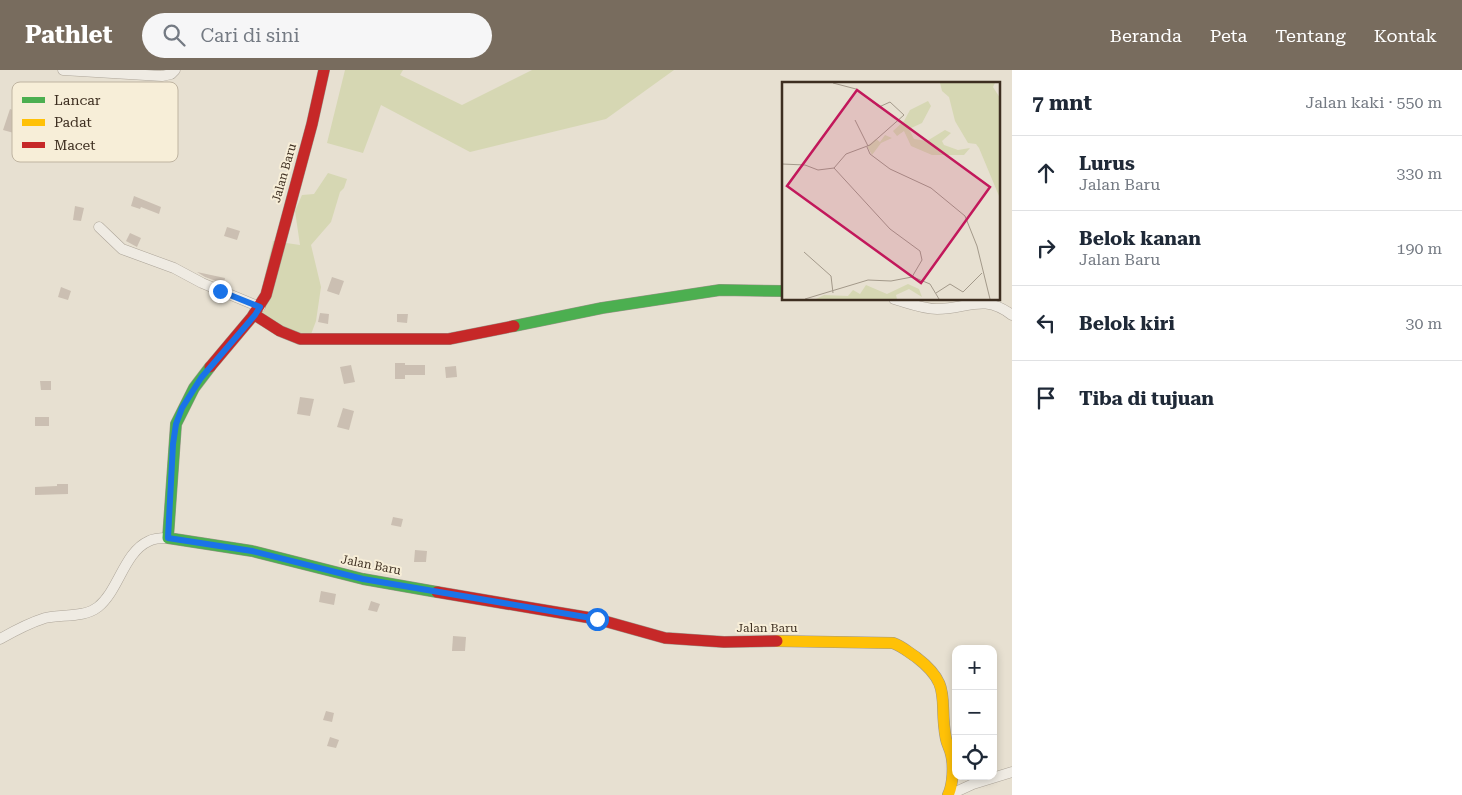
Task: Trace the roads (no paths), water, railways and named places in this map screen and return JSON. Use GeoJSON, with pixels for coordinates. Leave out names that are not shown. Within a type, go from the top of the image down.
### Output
{"type":"FeatureCollection","features":[{"type":"Feature","properties":{"kind":"street"},"geometry":{"type":"LineString","coordinates":[[63,70],[162,76],[171,74],[175,70]]}},
{"type":"Feature","properties":{"kind":"street","name":"Jalan Baru"},"geometry":{"type":"LineString","coordinates":[[324,70],[312,124],[284,223],[271,281],[258,311],[201,378],[182,408],[176,424],[173,444],[168,538],[252,551],[363,579],[597,619],[665,638],[724,642],[894,643],[926,664],[938,677],[942,688],[946,739],[952,756],[952,773],[948,795]]}},
{"type":"Feature","properties":{"kind":"street"},"geometry":{"type":"LineString","coordinates":[[99,226],[122,249],[174,268],[258,311],[280,331],[300,339],[449,339],[602,308],[720,290],[782,291]]}},
{"type":"Feature","properties":{"kind":"street"},"geometry":{"type":"LineString","coordinates":[[898,300],[936,309],[974,303],[992,304],[1001,307],[1012,315]]}},
{"type":"Feature","properties":{"kind":"street"},"geometry":{"type":"LineString","coordinates":[[0,639],[16,630],[46,618],[90,611],[97,607],[115,584],[135,550],[150,540],[168,538]]}},
{"type":"Feature","properties":{"kind":"street"},"geometry":{"type":"LineString","coordinates":[[948,795],[973,784],[1012,772]]}}]}
